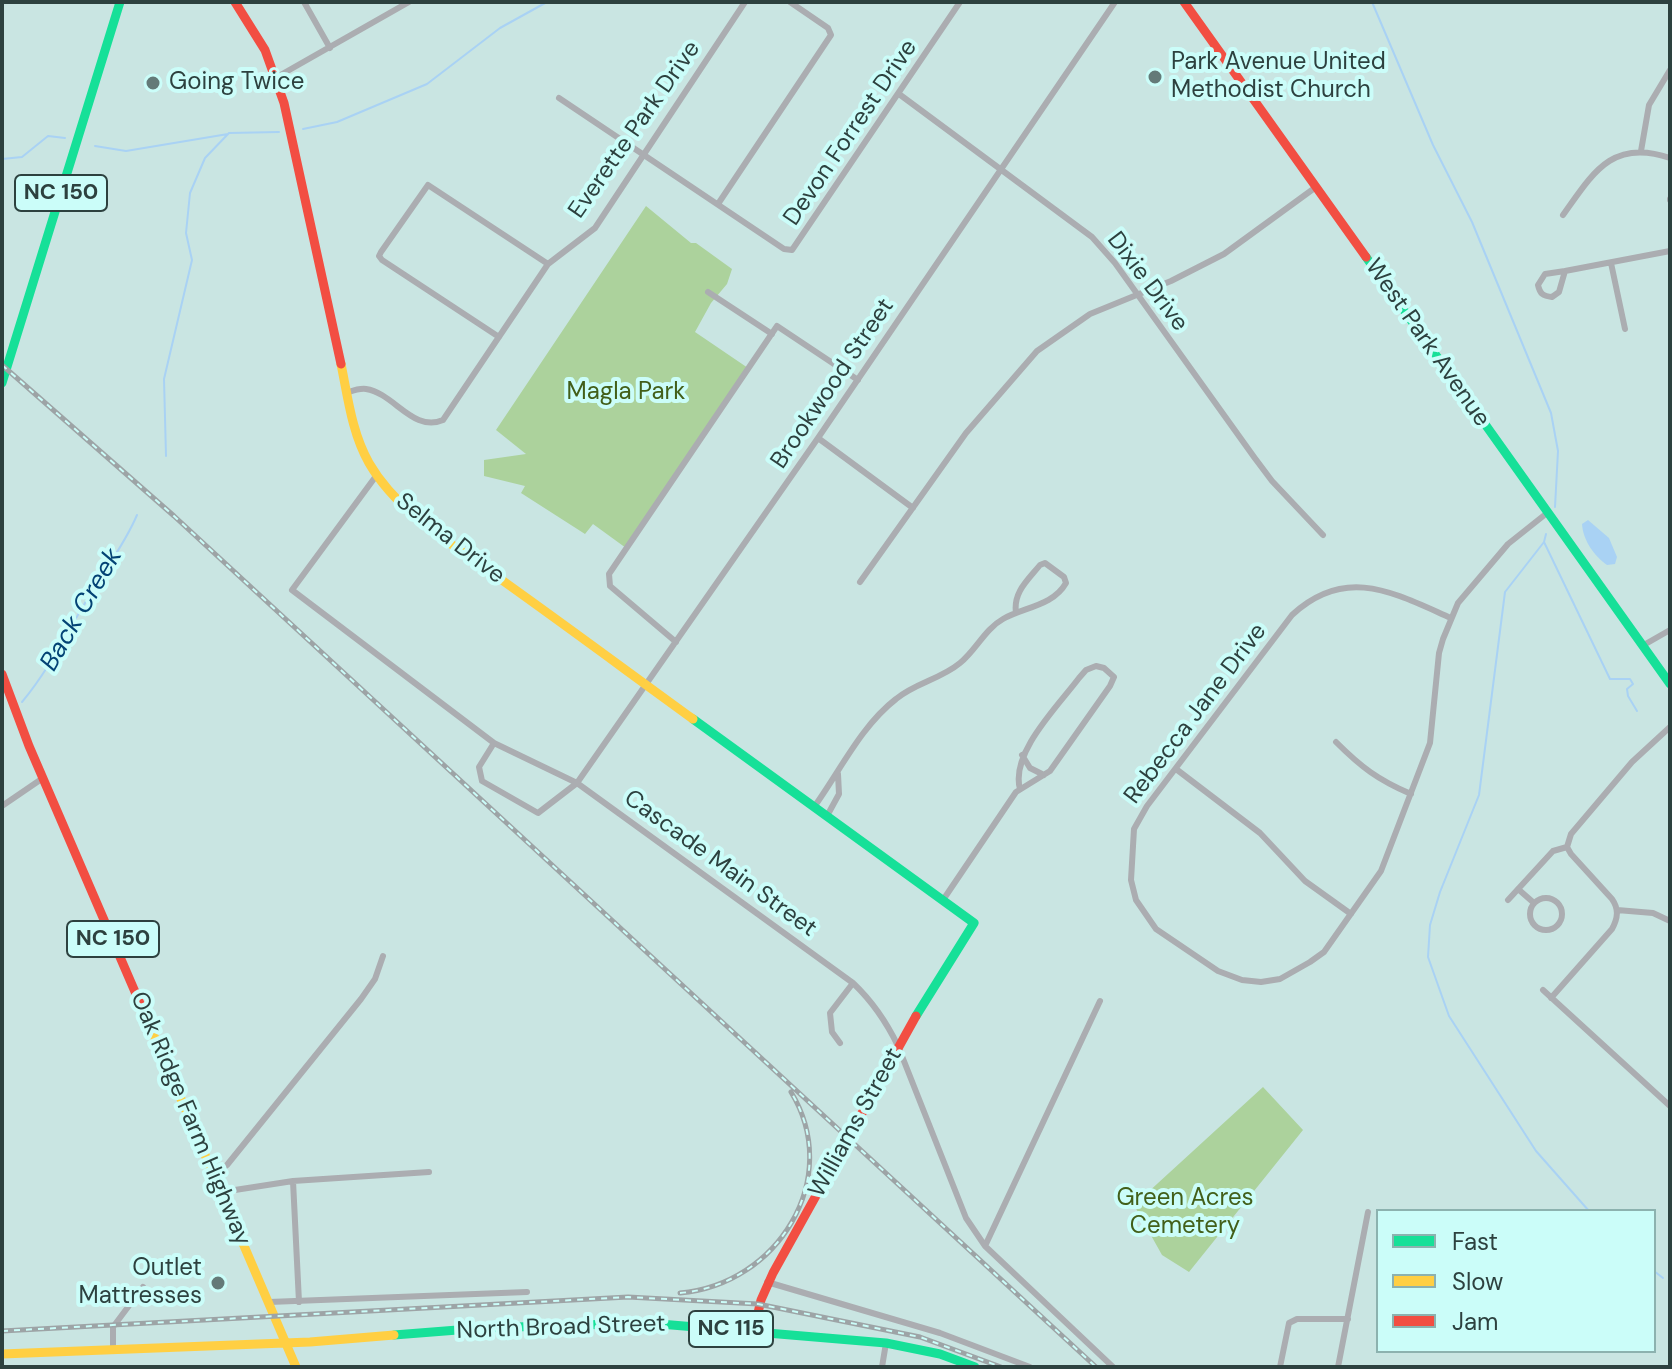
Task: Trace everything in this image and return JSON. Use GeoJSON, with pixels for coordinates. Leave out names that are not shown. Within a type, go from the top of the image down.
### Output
{"type":"FeatureCollection","features":[{"type":"Feature","properties":{"kind":"main road","name":"NC 150"},"geometry":{"type":"LineString","coordinates":[[2,383],[120,2]]}},
{"type":"Feature","properties":{"kind":"main road","name":"Selma Drive"},"geometry":{"type":"LineString","coordinates":[[235,2],[263,46],[277,77],[359,446],[376,476],[413,513],[974,923]]}},
{"type":"Feature","properties":{"kind":"main road","name":"West Park Avenue"},"geometry":{"type":"LineString","coordinates":[[1184,2],[1670,684]]}},
{"type":"Feature","properties":{"kind":"main road","name":"Oak Ridge Farm Highway"},"geometry":{"type":"LineString","coordinates":[[2,674],[43,778],[286,1342]]}},
{"type":"Feature","properties":{"kind":"main road","name":"Williams Street"},"geometry":{"type":"LineString","coordinates":[[754,1330],[758,1304],[766,1282],[898,1046],[974,923]]}},
{"type":"Feature","properties":{"kind":"main road","name":"North Broad Street"},"geometry":{"type":"LineString","coordinates":[[286,1342],[573,1324],[648,1323],[886,1343],[940,1354],[975,1367]]}},
{"type":"Feature","properties":{"kind":"main road","name":"NC 150"},"geometry":{"type":"LineString","coordinates":[[286,1342],[296,1367]]}},
{"type":"Feature","properties":{"kind":"main road","name":"NC 115"},"geometry":{"type":"LineString","coordinates":[[2,1354],[286,1342]]}},
{"type":"Feature","properties":{"kind":"street"},"geometry":{"type":"LineString","coordinates":[[304,2],[330,48]]}},
{"type":"Feature","properties":{"kind":"street"},"geometry":{"type":"LineString","coordinates":[[277,77],[408,2]]}},
{"type":"Feature","properties":{"kind":"street","name":"Everette Park Drive"},"geometry":{"type":"LineString","coordinates":[[346,393],[366,389],[423,422],[436,423],[448,414],[548,264],[595,228],[745,2]]}},
{"type":"Feature","properties":{"kind":"street"},"geometry":{"type":"LineString","coordinates":[[718,204],[831,35],[828,28],[790,2]]}},
{"type":"Feature","properties":{"kind":"street","name":"Devon Forrest Drive"},"geometry":{"type":"LineString","coordinates":[[559,98],[784,249],[792,250],[960,2]]}},
{"type":"Feature","properties":{"kind":"street","name":"Brookwood Street"},"geometry":{"type":"LineString","coordinates":[[494,743],[479,767],[482,781],[538,813],[577,783],[858,380],[1115,2]]}},
{"type":"Feature","properties":{"kind":"street"},"geometry":{"type":"LineString","coordinates":[[1641,151],[1649,105],[1670,70]]}},
{"type":"Feature","properties":{"kind":"street","name":"Dixie Drive"},"geometry":{"type":"LineString","coordinates":[[899,94],[1092,237],[1137,294],[1254,457],[1323,535]]}},
{"type":"Feature","properties":{"kind":"street"},"geometry":{"type":"LineString","coordinates":[[1563,215],[1593,173],[1606,162],[1620,155],[1641,151],[1670,158]]}},
{"type":"Feature","properties":{"kind":"street"},"geometry":{"type":"LineString","coordinates":[[499,337],[382,260],[379,256],[381,252],[428,185],[548,264]]}},
{"type":"Feature","properties":{"kind":"street"},"geometry":{"type":"LineString","coordinates":[[860,582],[966,433],[1037,351],[1090,314],[1192,271],[1224,254],[1316,187]]}},
{"type":"Feature","properties":{"kind":"street"},"geometry":{"type":"LineString","coordinates":[[1565,271],[1559,292],[1545,297],[1539,291],[1540,278],[1545,274],[1670,251]]}},
{"type":"Feature","properties":{"kind":"street"},"geometry":{"type":"LineString","coordinates":[[1611,263],[1625,329]]}},
{"type":"Feature","properties":{"kind":"street"},"geometry":{"type":"LineString","coordinates":[[708,292],[772,334]]}},
{"type":"Feature","properties":{"kind":"street"},"geometry":{"type":"LineString","coordinates":[[676,642],[610,586],[609,574],[777,326],[858,380]]}},
{"type":"Feature","properties":{"kind":"street"},"geometry":{"type":"LineString","coordinates":[[818,438],[913,508]]}},
{"type":"Feature","properties":{"kind":"street","name":"Cascade Main Street"},"geometry":{"type":"LineString","coordinates":[[376,476],[292,590],[494,743],[577,783],[853,983],[873,1002],[898,1046],[966,1218],[985,1246],[1113,1367]]}},
{"type":"Feature","properties":{"kind":"street","name":"Rebecca Jane Drive"},"geometry":{"type":"LineString","coordinates":[[1451,618],[1384,589],[1362,586],[1341,588],[1320,595],[1292,615],[1147,806],[1134,829],[1130,855],[1131,880],[1136,900],[1156,929],[1218,971],[1242,980],[1261,982],[1280,979],[1324,952],[1381,871],[1411,794],[1430,743],[1437,666],[1443,639],[1458,603],[1508,544],[1547,513]]}},
{"type":"Feature","properties":{"kind":"street"},"geometry":{"type":"LineString","coordinates":[[814,807],[873,722],[894,700],[963,661],[1000,620],[1048,601],[1061,592],[1066,583],[1064,577],[1045,563],[1040,565],[1018,593],[1014,602],[1016,613]]}},
{"type":"Feature","properties":{"kind":"street"},"geometry":{"type":"LineString","coordinates":[[1642,646],[1670,630]]}},
{"type":"Feature","properties":{"kind":"street"},"geometry":{"type":"LineString","coordinates":[[943,900],[1020,789],[1050,771],[1110,686],[1114,677],[1111,673],[1099,666],[1086,670],[1022,755],[1018,770],[1020,789]]}},
{"type":"Feature","properties":{"kind":"street"},"geometry":{"type":"LineString","coordinates":[[1567,847],[1571,834],[1589,812],[1641,753],[1670,727]]}},
{"type":"Feature","properties":{"kind":"street"},"geometry":{"type":"LineString","coordinates":[[1336,742],[1365,770],[1411,794]]}},
{"type":"Feature","properties":{"kind":"street"},"geometry":{"type":"LineString","coordinates":[[1022,755],[1030,768],[1044,775]]}},
{"type":"Feature","properties":{"kind":"street"},"geometry":{"type":"LineString","coordinates":[[1176,769],[1260,833],[1305,881],[1351,914]]}},
{"type":"Feature","properties":{"kind":"street"},"geometry":{"type":"LineString","coordinates":[[827,816],[839,794],[838,774]]}},
{"type":"Feature","properties":{"kind":"street"},"geometry":{"type":"LineString","coordinates":[[2,806],[43,778]]}},
{"type":"Feature","properties":{"kind":"street"},"geometry":{"type":"LineString","coordinates":[[1508,900],[1553,851],[1567,847]]}},
{"type":"Feature","properties":{"kind":"street"},"geometry":{"type":"LineString","coordinates":[[1551,998],[1612,929],[1617,910],[1612,899],[1567,847]]}},
{"type":"Feature","properties":{"kind":"street"},"geometry":{"type":"LineString","coordinates":[[1518,889],[1534,903]]}},
{"type":"Feature","properties":{"kind":"street"},"geometry":{"type":"LineString","coordinates":[[1547,898],[1559,904],[1563,913],[1557,926],[1548,930],[1535,926],[1530,912],[1534,903],[1547,898]]}},
{"type":"Feature","properties":{"kind":"street"},"geometry":{"type":"LineString","coordinates":[[1617,910],[1653,913],[1670,921]]}},
{"type":"Feature","properties":{"kind":"street"},"geometry":{"type":"LineString","coordinates":[[214,1174],[227,1165],[361,999],[375,979],[383,956]]}},
{"type":"Feature","properties":{"kind":"street"},"geometry":{"type":"LineString","coordinates":[[840,1043],[832,1032],[830,1013],[853,983]]}},
{"type":"Feature","properties":{"kind":"street"},"geometry":{"type":"LineString","coordinates":[[1543,990],[1670,1106]]}},
{"type":"Feature","properties":{"kind":"street"},"geometry":{"type":"LineString","coordinates":[[985,1246],[1100,1001]]}},
{"type":"Feature","properties":{"kind":"street"},"geometry":{"type":"LineString","coordinates":[[222,1192],[293,1181],[429,1172]]}},
{"type":"Feature","properties":{"kind":"street"},"geometry":{"type":"LineString","coordinates":[[293,1181],[299,1302]]}},
{"type":"Feature","properties":{"kind":"street"},"geometry":{"type":"LineString","coordinates":[[1338,1367],[1368,1212]]}},
{"type":"Feature","properties":{"kind":"street"},"geometry":{"type":"LineString","coordinates":[[766,1282],[940,1333],[1030,1367]]}},
{"type":"Feature","properties":{"kind":"street"},"geometry":{"type":"LineString","coordinates":[[113,1349],[113,1327],[143,1287]]}},
{"type":"Feature","properties":{"kind":"street"},"geometry":{"type":"LineString","coordinates":[[269,1302],[527,1292]]}},
{"type":"Feature","properties":{"kind":"street"},"geometry":{"type":"LineString","coordinates":[[1280,1367],[1289,1323],[1297,1319],[1348,1319]]}},
{"type":"Feature","properties":{"kind":"street"},"geometry":{"type":"LineString","coordinates":[[882,1367],[886,1343]]}},
{"type":"Feature","properties":{"kind":"green space","name":"Magla Park"},"geometry":{"type":"Polygon","coordinates":[[[646,206],[691,243],[696,243],[732,269],[727,284],[711,303],[695,332],[748,368],[626,548],[593,524],[585,534],[521,493],[525,486],[484,476],[484,460],[526,454],[496,430],[646,206]]]}},
{"type":"Feature","properties":{"kind":"green space","name":"Green Acres Cemetery"},"geometry":{"type":"Polygon","coordinates":[[[1263,1087],[1303,1130],[1189,1272],[1162,1255],[1134,1205],[1263,1087]]]}},
{"type":"Feature","properties":{"kind":"water"},"geometry":{"type":"Polygon","coordinates":[[[1588,520],[1609,538],[1617,557],[1615,564],[1607,565],[1590,547],[1582,524],[1588,520]]]}},
{"type":"Feature","properties":{"kind":"waterway","name":"Back Creek"},"geometry":{"type":"LineString","coordinates":[[303,129],[337,122],[427,84],[500,28],[547,2]]}},
{"type":"Feature","properties":{"kind":"waterway"},"geometry":{"type":"LineString","coordinates":[[1372,2],[1433,145],[1472,222],[1551,413],[1558,451],[1555,507]]}},
{"type":"Feature","properties":{"kind":"waterway","name":"Back Creek"},"geometry":{"type":"LineString","coordinates":[[166,456],[164,379],[192,260],[186,233],[190,193],[205,158],[229,133],[279,132]]}},
{"type":"Feature","properties":{"kind":"waterway"},"geometry":{"type":"LineString","coordinates":[[95,146],[126,151],[228,134]]}},
{"type":"Feature","properties":{"kind":"waterway"},"geometry":{"type":"LineString","coordinates":[[2,159],[22,157],[48,136],[65,138]]}},
{"type":"Feature","properties":{"kind":"waterway","name":"Back Creek"},"geometry":{"type":"LineString","coordinates":[[22,702],[52,659],[137,515]]}},
{"type":"Feature","properties":{"kind":"waterway"},"geometry":{"type":"LineString","coordinates":[[1546,534],[1544,542],[1505,592],[1479,795],[1440,892],[1430,925],[1428,957],[1449,1016],[1536,1151],[1587,1209]]}},
{"type":"Feature","properties":{"kind":"waterway"},"geometry":{"type":"LineString","coordinates":[[1544,542],[1610,679],[1630,679],[1633,684],[1627,689],[1628,696],[1637,711]]}},
{"type":"Feature","properties":{"kind":"waterway"},"geometry":{"type":"LineString","coordinates":[[1656,1273],[1663,1278]]}},
{"type":"Feature","properties":{"kind":"railway"},"geometry":{"type":"LineString","coordinates":[[2,365],[174,516],[1096,1367]]}},
{"type":"Feature","properties":{"kind":"railway"},"geometry":{"type":"LineString","coordinates":[[680,1293],[715,1286],[746,1270],[772,1249],[792,1222],[805,1192],[810,1159],[805,1125],[791,1092]]}},
{"type":"Feature","properties":{"kind":"railway"},"geometry":{"type":"LineString","coordinates":[[2,1331],[628,1297],[758,1304],[920,1337],[1001,1367]]}},
{"type":"Feature","properties":{"kind":"traffic: fast"},"geometry":{"type":"LineString","coordinates":[[2,383],[120,2]]}},
{"type":"Feature","properties":{"kind":"traffic: fast"},"geometry":{"type":"LineString","coordinates":[[1366,257],[1670,684]]}},
{"type":"Feature","properties":{"kind":"traffic: fast"},"geometry":{"type":"LineString","coordinates":[[693,719],[974,923],[916,1016]]}},
{"type":"Feature","properties":{"kind":"traffic: fast"},"geometry":{"type":"LineString","coordinates":[[394,1335],[483,1328],[648,1323],[886,1343],[940,1354],[975,1367]]}},
{"type":"Feature","properties":{"kind":"traffic: slow"},"geometry":{"type":"LineString","coordinates":[[341,364],[358,440],[369,463],[396,499],[450,543],[693,719]]}},
{"type":"Feature","properties":{"kind":"traffic: slow"},"geometry":{"type":"LineString","coordinates":[[142,1008],[296,1367]]}},
{"type":"Feature","properties":{"kind":"traffic: slow"},"geometry":{"type":"LineString","coordinates":[[2,1354],[310,1342],[394,1335]]}},
{"type":"Feature","properties":{"kind":"traffic: jam"},"geometry":{"type":"LineString","coordinates":[[235,2],[265,50],[284,103],[341,364]]}},
{"type":"Feature","properties":{"kind":"traffic: jam"},"geometry":{"type":"LineString","coordinates":[[1184,2],[1366,257]]}},
{"type":"Feature","properties":{"kind":"traffic: jam"},"geometry":{"type":"LineString","coordinates":[[2,674],[29,746],[142,1008]]}},
{"type":"Feature","properties":{"kind":"traffic: jam"},"geometry":{"type":"LineString","coordinates":[[754,1330],[761,1300],[773,1273],[916,1016]]}},
{"type":"Feature","properties":{"kind":"place","name":"Park Avenue United Methodist Church"},"geometry":{"type":"Point","coordinates":[1155,77]}},
{"type":"Feature","properties":{"kind":"place","name":"Going Twice"},"geometry":{"type":"Point","coordinates":[153,83]}},
{"type":"Feature","properties":{"kind":"place","name":"Outlet Mattresses"},"geometry":{"type":"Point","coordinates":[218,1283]}}]}
